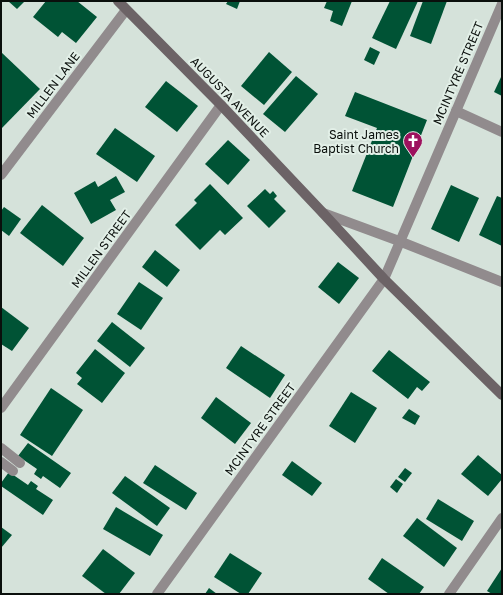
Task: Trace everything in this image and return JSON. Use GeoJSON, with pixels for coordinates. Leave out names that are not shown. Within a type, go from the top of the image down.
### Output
{"type":"FeatureCollection","features":[{"type":"Feature","properties":{"kind":"main road","name":"AUGUSTA AVENUE"},"geometry":{"type":"LineString","coordinates":[[118,1],[221,105],[384,279],[502,395]]}},
{"type":"Feature","properties":{"kind":"street","name":"MCINTYRE STREET"},"geometry":{"type":"LineString","coordinates":[[157,594],[384,279],[502,4]]}},
{"type":"Feature","properties":{"kind":"street","name":"MILLEN LANE"},"geometry":{"type":"LineString","coordinates":[[1,175],[126,10]]}},
{"type":"Feature","properties":{"kind":"street","name":"MILLEN STREET"},"geometry":{"type":"LineString","coordinates":[[1,408],[221,105]]}},
{"type":"Feature","properties":{"kind":"street"},"geometry":{"type":"LineString","coordinates":[[456,111],[502,132]]}},
{"type":"Feature","properties":{"kind":"street","name":"AUGUSTA AVENUE"},"geometry":{"type":"LineString","coordinates":[[323,213],[399,241],[502,282]]}},
{"type":"Feature","properties":{"kind":"street"},"geometry":{"type":"LineString","coordinates":[[1,448],[16,467],[1,462]]}},
{"type":"Feature","properties":{"kind":"street"},"geometry":{"type":"LineString","coordinates":[[449,594],[502,518]]}},
{"type":"Feature","properties":{"kind":"building"},"geometry":{"type":"Polygon","coordinates":[[[8,1],[25,1],[17,9],[8,1]]]}},
{"type":"Feature","properties":{"kind":"building"},"geometry":{"type":"Polygon","coordinates":[[[46,1],[77,1],[97,17],[76,43],[62,32],[58,37],[33,17],[46,1]]]}},
{"type":"Feature","properties":{"kind":"building"},"geometry":{"type":"Polygon","coordinates":[[[228,1],[240,1],[237,9],[226,4],[228,1]]]}},
{"type":"Feature","properties":{"kind":"building"},"geometry":{"type":"Polygon","coordinates":[[[327,1],[352,1],[342,26],[330,21],[333,11],[324,8],[327,1]]]}},
{"type":"Feature","properties":{"kind":"building"},"geometry":{"type":"Polygon","coordinates":[[[390,1],[418,1],[396,49],[372,38],[390,1]]]}},
{"type":"Feature","properties":{"kind":"building"},"geometry":{"type":"Polygon","coordinates":[[[423,1],[447,1],[431,44],[410,36],[423,1]]]}},
{"type":"Feature","properties":{"kind":"building"},"geometry":{"type":"Polygon","coordinates":[[[370,47],[380,52],[374,65],[364,60],[370,47]]]}},
{"type":"Feature","properties":{"kind":"building"},"geometry":{"type":"Polygon","coordinates":[[[1,52],[40,89],[1,129],[1,52]]]}},
{"type":"Feature","properties":{"kind":"building"},"geometry":{"type":"Polygon","coordinates":[[[269,52],[292,72],[264,105],[241,86],[269,52]]]}},
{"type":"Feature","properties":{"kind":"building"},"geometry":{"type":"Polygon","coordinates":[[[502,75],[502,96],[494,92],[502,75]]]}},
{"type":"Feature","properties":{"kind":"building"},"geometry":{"type":"Polygon","coordinates":[[[296,76],[318,94],[285,132],[263,114],[296,76]]]}},
{"type":"Feature","properties":{"kind":"building"},"geometry":{"type":"Polygon","coordinates":[[[166,81],[198,106],[177,132],[145,107],[166,81]]]}},
{"type":"Feature","properties":{"kind":"building"},"geometry":{"type":"Polygon","coordinates":[[[355,92],[427,120],[393,207],[352,191],[377,128],[345,116],[355,92]]]}},
{"type":"Feature","properties":{"kind":"building"},"geometry":{"type":"Polygon","coordinates":[[[115,128],[155,156],[137,182],[96,154],[115,128]]]}},
{"type":"Feature","properties":{"kind":"building"},"geometry":{"type":"Polygon","coordinates":[[[228,140],[250,160],[228,185],[205,164],[228,140]]]}},
{"type":"Feature","properties":{"kind":"building"},"geometry":{"type":"Polygon","coordinates":[[[116,176],[125,192],[110,200],[116,210],[91,224],[74,193],[95,181],[98,187],[116,176]]]}},
{"type":"Feature","properties":{"kind":"building"},"geometry":{"type":"Polygon","coordinates":[[[210,184],[243,218],[225,235],[220,230],[200,250],[175,225],[197,203],[194,200],[210,184]]]}},
{"type":"Feature","properties":{"kind":"building"},"geometry":{"type":"Polygon","coordinates":[[[451,185],[479,198],[459,242],[431,229],[451,185]]]}},
{"type":"Feature","properties":{"kind":"building"},"geometry":{"type":"Polygon","coordinates":[[[265,189],[270,194],[273,191],[277,196],[274,199],[286,211],[269,228],[247,206],[265,189]]]}},
{"type":"Feature","properties":{"kind":"building"},"geometry":{"type":"Polygon","coordinates":[[[497,196],[502,198],[502,246],[479,235],[497,196]]]}},
{"type":"Feature","properties":{"kind":"building"},"geometry":{"type":"Polygon","coordinates":[[[42,205],[84,238],[63,266],[20,233],[42,205]]]}},
{"type":"Feature","properties":{"kind":"building"},"geometry":{"type":"Polygon","coordinates":[[[4,207],[21,219],[9,236],[1,230],[1,211],[4,207]]]}},
{"type":"Feature","properties":{"kind":"building"},"geometry":{"type":"Polygon","coordinates":[[[155,250],[180,270],[167,287],[142,267],[155,250]]]}},
{"type":"Feature","properties":{"kind":"building"},"geometry":{"type":"Polygon","coordinates":[[[338,262],[359,278],[339,304],[318,287],[338,262]]]}},
{"type":"Feature","properties":{"kind":"building"},"geometry":{"type":"Polygon","coordinates":[[[139,282],[163,298],[141,330],[117,314],[139,282]]]}},
{"type":"Feature","properties":{"kind":"building"},"geometry":{"type":"Polygon","coordinates":[[[1,307],[29,328],[12,351],[1,344],[1,307]]]}},
{"type":"Feature","properties":{"kind":"building"},"geometry":{"type":"Polygon","coordinates":[[[112,322],[145,348],[130,367],[97,341],[112,322]]]}},
{"type":"Feature","properties":{"kind":"building"},"geometry":{"type":"Polygon","coordinates":[[[241,346],[285,375],[270,398],[226,368],[241,346]]]}},
{"type":"Feature","properties":{"kind":"building"},"geometry":{"type":"Polygon","coordinates":[[[95,349],[125,373],[102,403],[77,384],[82,378],[76,373],[95,349]]]}},
{"type":"Feature","properties":{"kind":"building"},"geometry":{"type":"Polygon","coordinates":[[[389,350],[430,382],[422,391],[417,387],[408,399],[372,371],[389,350]]]}},
{"type":"Feature","properties":{"kind":"building"},"geometry":{"type":"Polygon","coordinates":[[[51,388],[83,410],[52,456],[20,435],[51,388]]]}},
{"type":"Feature","properties":{"kind":"building"},"geometry":{"type":"Polygon","coordinates":[[[351,392],[377,408],[355,443],[329,426],[351,392]]]}},
{"type":"Feature","properties":{"kind":"building"},"geometry":{"type":"Polygon","coordinates":[[[216,397],[251,423],[235,444],[201,418],[216,397]]]}},
{"type":"Feature","properties":{"kind":"building"},"geometry":{"type":"Polygon","coordinates":[[[409,409],[420,416],[415,425],[402,418],[409,409]]]}},
{"type":"Feature","properties":{"kind":"building"},"geometry":{"type":"Polygon","coordinates":[[[28,443],[71,473],[60,488],[43,476],[41,479],[34,474],[37,469],[18,456],[28,443]]]}},
{"type":"Feature","properties":{"kind":"building"},"geometry":{"type":"Polygon","coordinates":[[[478,455],[502,475],[502,479],[488,496],[461,474],[478,455]]]}},
{"type":"Feature","properties":{"kind":"building"},"geometry":{"type":"Polygon","coordinates":[[[292,461],[322,483],[312,496],[282,475],[292,461]]]}},
{"type":"Feature","properties":{"kind":"building"},"geometry":{"type":"Polygon","coordinates":[[[155,465],[197,493],[186,510],[143,483],[155,465]]]}},
{"type":"Feature","properties":{"kind":"building"},"geometry":{"type":"Polygon","coordinates":[[[405,468],[412,473],[405,482],[398,477],[405,468]]]}},
{"type":"Feature","properties":{"kind":"building"},"geometry":{"type":"Polygon","coordinates":[[[9,472],[28,485],[31,481],[38,486],[36,489],[53,500],[43,515],[1,486],[1,483],[9,472]]]}},
{"type":"Feature","properties":{"kind":"building"},"geometry":{"type":"Polygon","coordinates":[[[125,476],[170,508],[157,526],[112,493],[125,476]]]}},
{"type":"Feature","properties":{"kind":"building"},"geometry":{"type":"Polygon","coordinates":[[[396,479],[403,484],[397,493],[390,487],[396,479]]]}},
{"type":"Feature","properties":{"kind":"building"},"geometry":{"type":"Polygon","coordinates":[[[438,499],[474,521],[462,541],[426,519],[438,499]]]}},
{"type":"Feature","properties":{"kind":"building"},"geometry":{"type":"Polygon","coordinates":[[[116,507],[163,535],[150,556],[103,529],[116,507]]]}},
{"type":"Feature","properties":{"kind":"building"},"geometry":{"type":"Polygon","coordinates":[[[417,518],[457,548],[444,567],[403,536],[417,518]]]}},
{"type":"Feature","properties":{"kind":"building"},"geometry":{"type":"Polygon","coordinates":[[[1,527],[12,535],[1,548],[1,527]]]}},
{"type":"Feature","properties":{"kind":"building"},"geometry":{"type":"Polygon","coordinates":[[[103,549],[135,573],[119,594],[106,594],[82,576],[103,549]]]}},
{"type":"Feature","properties":{"kind":"building"},"geometry":{"type":"Polygon","coordinates":[[[230,553],[262,573],[248,594],[241,594],[214,577],[230,553]]]}},
{"type":"Feature","properties":{"kind":"building"},"geometry":{"type":"Polygon","coordinates":[[[382,558],[424,587],[419,594],[389,594],[368,579],[382,558]]]}},
{"type":"Feature","properties":{"kind":"building"},"geometry":{"type":"Polygon","coordinates":[[[502,568],[502,594],[492,594],[487,591],[502,568]]]}},
{"type":"Feature","properties":{"kind":"building"},"geometry":{"type":"Polygon","coordinates":[[[209,588],[217,594],[205,594],[209,588]]]}},
{"type":"Feature","properties":{"kind":"place","name":"Saint James Baptist Church"},"geometry":{"type":"Point","coordinates":[413,158]}}]}
